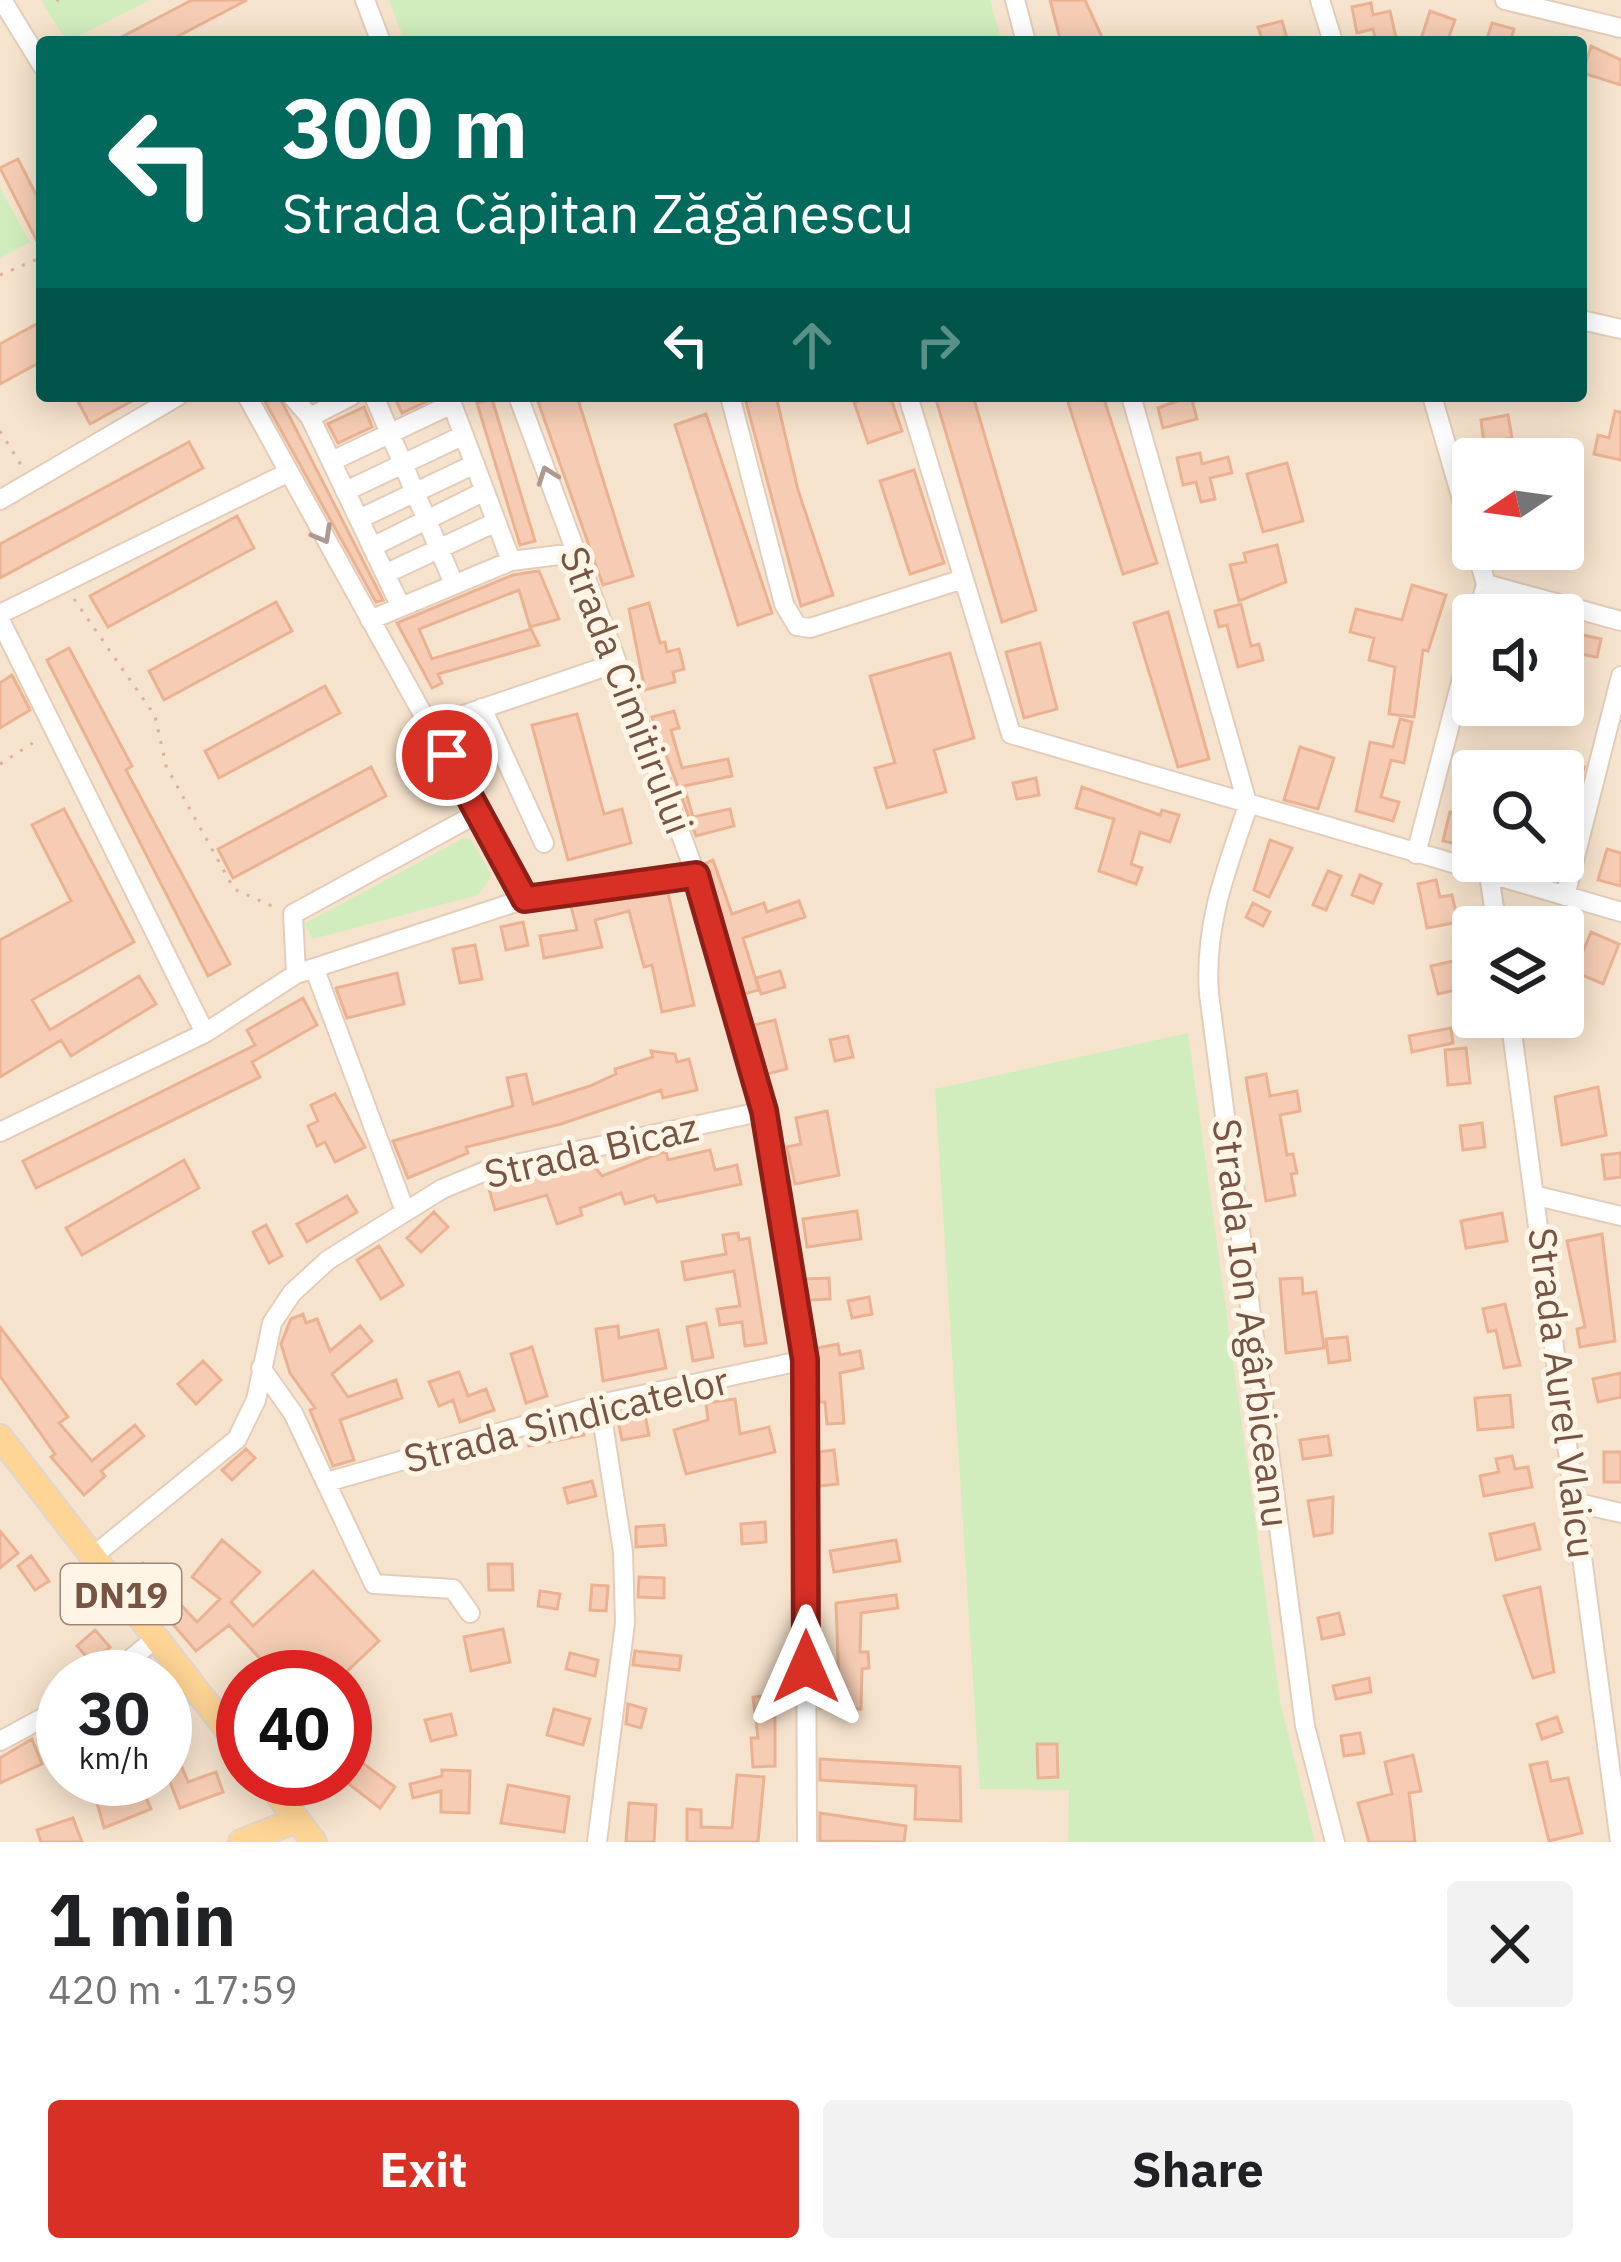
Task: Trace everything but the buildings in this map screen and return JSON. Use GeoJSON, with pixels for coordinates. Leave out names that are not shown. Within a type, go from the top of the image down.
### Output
{"type":"FeatureCollection","features":[{"type":"Feature","properties":{"kind":"main road","name":"DN19"},"geometry":{"type":"LineString","coordinates":[[0,1437],[216,1716]]}},
{"type":"Feature","properties":{"kind":"main road"},"geometry":{"type":"LineString","coordinates":[[286,1806],[314,1842]]}},
{"type":"Feature","properties":{"kind":"main road"},"geometry":{"type":"LineString","coordinates":[[241,1842],[296,1820]]}},
{"type":"Feature","properties":{"kind":"street"},"geometry":{"type":"LineString","coordinates":[[2,0],[36,54]]}},
{"type":"Feature","properties":{"kind":"street"},"geometry":{"type":"LineString","coordinates":[[364,0],[379,36]]}},
{"type":"Feature","properties":{"kind":"street"},"geometry":{"type":"LineString","coordinates":[[1015,0],[1024,36]]}},
{"type":"Feature","properties":{"kind":"street"},"geometry":{"type":"LineString","coordinates":[[1320,0],[1331,36]]}},
{"type":"Feature","properties":{"kind":"street"},"geometry":{"type":"LineString","coordinates":[[1505,0],[1621,28]]}},
{"type":"Feature","properties":{"kind":"street"},"geometry":{"type":"LineString","coordinates":[[1587,321],[1621,329]]}},
{"type":"Feature","properties":{"kind":"street"},"geometry":{"type":"LineString","coordinates":[[0,500],[168,402]]}},
{"type":"Feature","properties":{"kind":"street"},"geometry":{"type":"LineString","coordinates":[[250,402],[525,899]]}},
{"type":"Feature","properties":{"kind":"street"},"geometry":{"type":"LineString","coordinates":[[297,402],[310,417],[401,607]]}},
{"type":"Feature","properties":{"kind":"street"},"geometry":{"type":"LineString","coordinates":[[310,417],[339,402]]}},
{"type":"Feature","properties":{"kind":"street"},"geometry":{"type":"LineString","coordinates":[[377,402],[454,584]]}},
{"type":"Feature","properties":{"kind":"street"},"geometry":{"type":"LineString","coordinates":[[332,461],[447,402]]}},
{"type":"Feature","properties":{"kind":"street"},"geometry":{"type":"LineString","coordinates":[[452,402],[511,561]]}},
{"type":"Feature","properties":{"kind":"street","name":"Strada Cimitirului"},"geometry":{"type":"LineString","coordinates":[[520,402],[696,875],[764,1111],[805,1360],[807,1842]]}},
{"type":"Feature","properties":{"kind":"street"},"geometry":{"type":"LineString","coordinates":[[732,402],[784,604],[797,626],[810,628],[963,579]]}},
{"type":"Feature","properties":{"kind":"street"},"geometry":{"type":"LineString","coordinates":[[910,402],[1011,734],[1452,864]]}},
{"type":"Feature","properties":{"kind":"street"},"geometry":{"type":"LineString","coordinates":[[1133,402],[1248,806]]}},
{"type":"Feature","properties":{"kind":"street"},"geometry":{"type":"LineString","coordinates":[[1434,402],[1452,465]]}},
{"type":"Feature","properties":{"kind":"street"},"geometry":{"type":"LineString","coordinates":[[346,491],[464,435]]}},
{"type":"Feature","properties":{"kind":"street"},"geometry":{"type":"LineString","coordinates":[[359,519],[475,464]]}},
{"type":"Feature","properties":{"kind":"street"},"geometry":{"type":"LineString","coordinates":[[205,1033],[0,617],[289,472]]}},
{"type":"Feature","properties":{"kind":"street"},"geometry":{"type":"LineString","coordinates":[[372,547],[485,491]]}},
{"type":"Feature","properties":{"kind":"street"},"geometry":{"type":"LineString","coordinates":[[386,574],[496,522]]}},
{"type":"Feature","properties":{"kind":"street"},"geometry":{"type":"LineString","coordinates":[[370,620],[511,561],[575,553]]}},
{"type":"Feature","properties":{"kind":"street"},"geometry":{"type":"LineString","coordinates":[[1482,570],[1483,594]]}},
{"type":"Feature","properties":{"kind":"street"},"geometry":{"type":"LineString","coordinates":[[1486,584],[1621,621]]}},
{"type":"Feature","properties":{"kind":"street"},"geometry":{"type":"LineString","coordinates":[[431,726],[616,663]]}},
{"type":"Feature","properties":{"kind":"street"},"geometry":{"type":"LineString","coordinates":[[1565,896],[1621,676]]}},
{"type":"Feature","properties":{"kind":"street"},"geometry":{"type":"LineString","coordinates":[[482,708],[544,843]]}},
{"type":"Feature","properties":{"kind":"street"},"geometry":{"type":"LineString","coordinates":[[1416,854],[1452,716]]}},
{"type":"Feature","properties":{"kind":"street","name":"Strada Ion Agârbiceanu"},"geometry":{"type":"LineString","coordinates":[[1248,806],[1212,910],[1205,946],[1209,994],[1305,1726],[1335,1842]]}},
{"type":"Feature","properties":{"kind":"street"},"geometry":{"type":"LineString","coordinates":[[405,1210],[306,972],[293,914],[478,813]]}},
{"type":"Feature","properties":{"kind":"street"},"geometry":{"type":"LineString","coordinates":[[0,1132],[205,1033],[306,972],[525,899],[696,875]]}},
{"type":"Feature","properties":{"kind":"street"},"geometry":{"type":"LineString","coordinates":[[1517,882],[1621,912]]}},
{"type":"Feature","properties":{"kind":"street","name":"Strada Aurel Vlaicu"},"geometry":{"type":"LineString","coordinates":[[1513,1038],[1538,1196],[1620,1842]]}},
{"type":"Feature","properties":{"kind":"street","name":"Strada Bicaz"},"geometry":{"type":"LineString","coordinates":[[92,1557],[237,1438],[256,1400],[272,1323],[292,1293],[328,1260],[405,1210],[488,1170],[764,1111]]}},
{"type":"Feature","properties":{"kind":"street"},"geometry":{"type":"LineString","coordinates":[[1538,1196],[1621,1216]]}},
{"type":"Feature","properties":{"kind":"street","name":"Strada Sindicatelor"},"geometry":{"type":"LineString","coordinates":[[328,1482],[600,1404],[805,1360]]}},
{"type":"Feature","properties":{"kind":"street"},"geometry":{"type":"LineString","coordinates":[[262,1368],[293,1413],[374,1584],[453,1589],[470,1613]]}},
{"type":"Feature","properties":{"kind":"street"},"geometry":{"type":"LineString","coordinates":[[597,1842],[625,1624],[623,1552],[600,1404]]}},
{"type":"Feature","properties":{"kind":"street"},"geometry":{"type":"LineString","coordinates":[[1578,1503],[1621,1513]]}},
{"type":"Feature","properties":{"kind":"street"},"geometry":{"type":"LineString","coordinates":[[142,1650],[155,1639]]}},
{"type":"Feature","properties":{"kind":"street"},"geometry":{"type":"LineString","coordinates":[[0,1741],[36,1722]]}},
{"type":"Feature","properties":{"kind":"path"},"geometry":{"type":"LineString","coordinates":[[56,0],[65,0]]}},
{"type":"Feature","properties":{"kind":"path"},"geometry":{"type":"LineString","coordinates":[[0,275],[36,260]]}},
{"type":"Feature","properties":{"kind":"path"},"geometry":{"type":"LineString","coordinates":[[0,431],[31,482]]}},
{"type":"Feature","properties":{"kind":"path"},"geometry":{"type":"LineString","coordinates":[[63,583],[155,716],[166,766],[234,889],[253,901],[293,914]]}},
{"type":"Feature","properties":{"kind":"path"},"geometry":{"type":"LineString","coordinates":[[0,764],[56,729]]}},
{"type":"Feature","properties":{"kind":"shaded area"},"geometry":{"type":"Polygon","coordinates":[[[0,0],[1621,0],[1621,1842],[0,1842],[0,0]]]}},
{"type":"Feature","properties":{"kind":"green space"},"geometry":{"type":"Polygon","coordinates":[[[41,0],[150,0],[79,36],[63,36],[41,0]]]}},
{"type":"Feature","properties":{"kind":"green space"},"geometry":{"type":"Polygon","coordinates":[[[389,0],[990,0],[1000,36],[403,36],[389,0]]]}},
{"type":"Feature","properties":{"kind":"green space"},"geometry":{"type":"Polygon","coordinates":[[[0,188],[30,242],[0,258],[0,188]]]}},
{"type":"Feature","properties":{"kind":"green space"},"geometry":{"type":"Polygon","coordinates":[[[462,839],[471,839],[492,876],[478,895],[313,939],[304,924],[462,839]]]}},
{"type":"Feature","properties":{"kind":"green space"},"geometry":{"type":"Polygon","coordinates":[[[1188,1033],[1280,1701],[1315,1842],[1068,1842],[1069,1790],[980,1789],[935,1089],[1188,1033]]]}},
{"type":"Feature","properties":{"kind":"route"},"geometry":{"type":"LineString","coordinates":[[447,755],[525,899],[696,875],[764,1111],[805,1360],[806,1667]]}}]}
